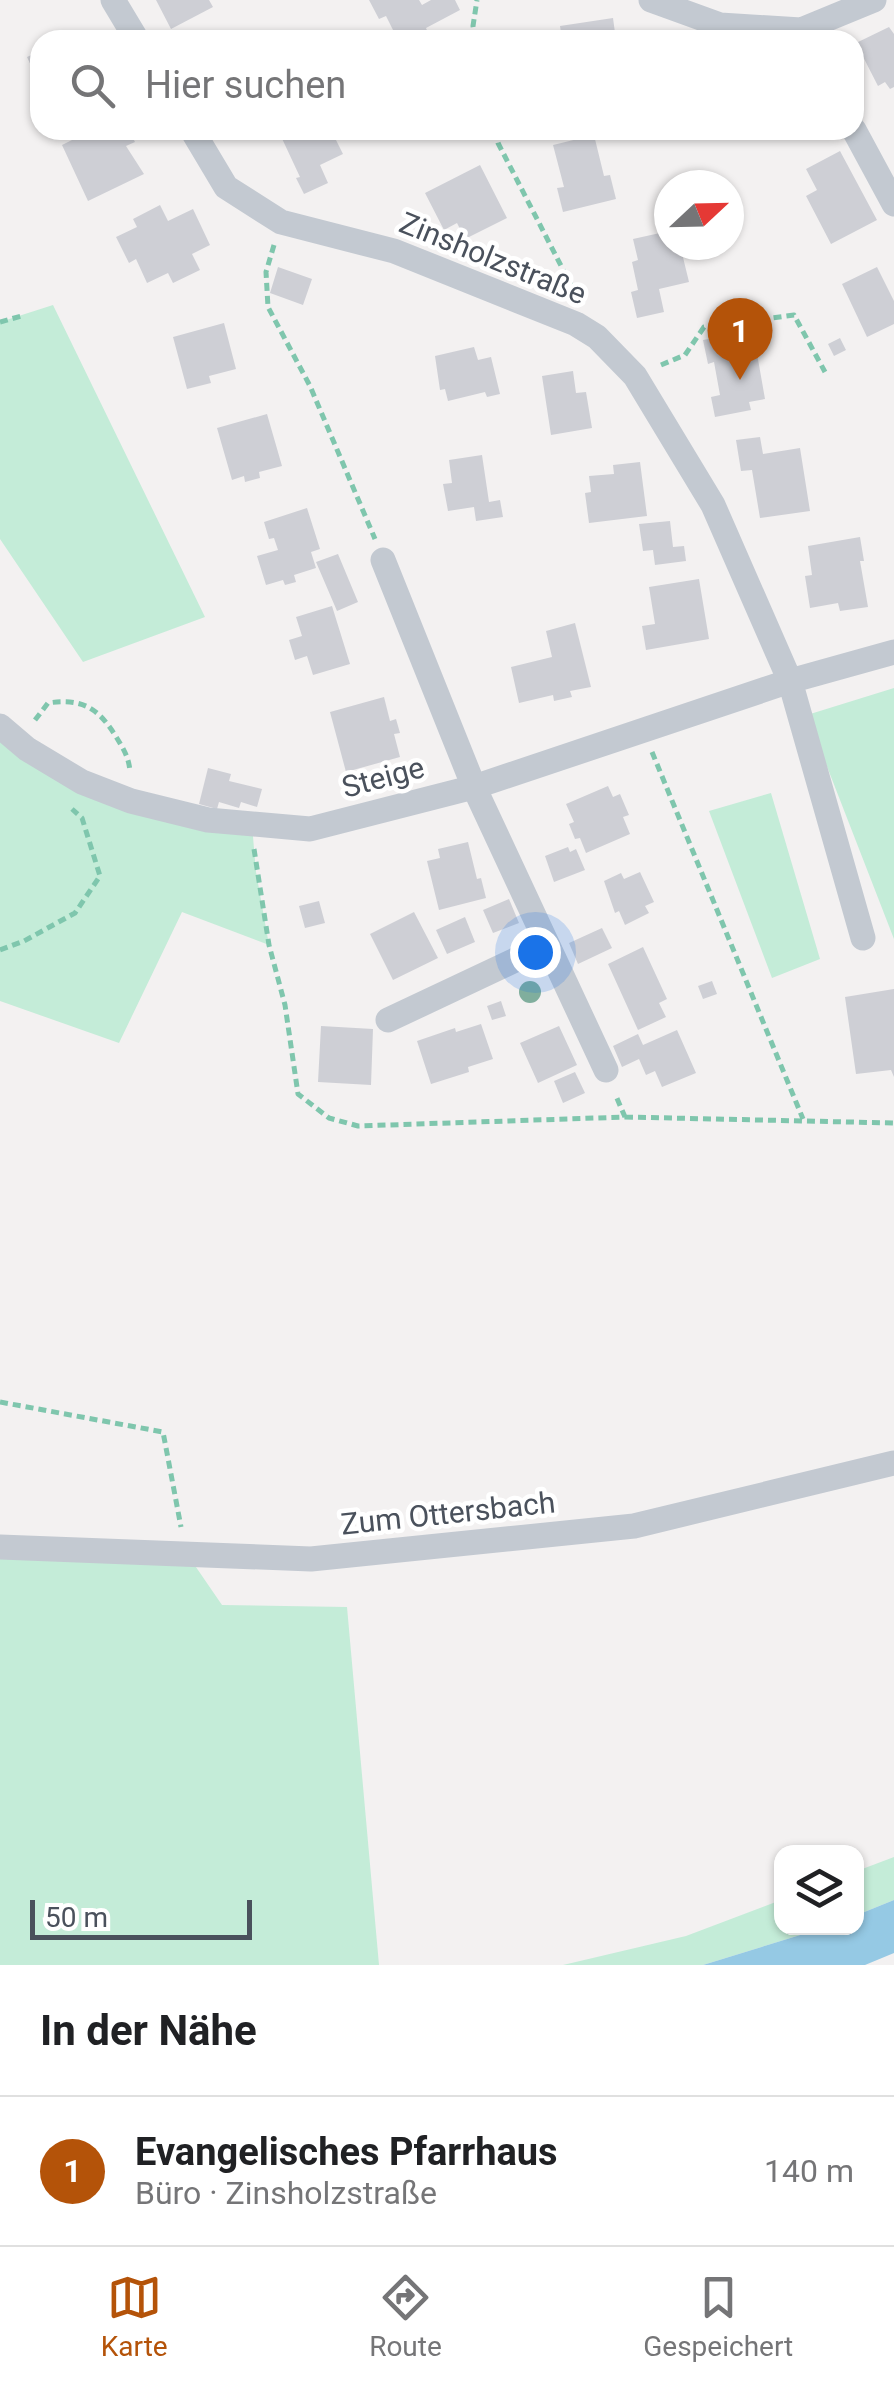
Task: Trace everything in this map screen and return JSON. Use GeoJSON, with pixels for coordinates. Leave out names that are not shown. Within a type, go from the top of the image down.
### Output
{"type":"FeatureCollection","features":[{"type":"Feature","properties":{"kind":"street"},"geometry":{"type":"LineString","coordinates":[[113,0],[132,30]]}},
{"type":"Feature","properties":{"kind":"street"},"geometry":{"type":"LineString","coordinates":[[651,0],[720,25],[762,30]]}},
{"type":"Feature","properties":{"kind":"street"},"geometry":{"type":"LineString","coordinates":[[813,30],[874,0]]}},
{"type":"Feature","properties":{"kind":"street","name":"Zinsholzstraße"},"geometry":{"type":"LineString","coordinates":[[198,140],[226,187],[281,222],[394,251],[576,324],[597,337],[636,376],[714,505],[790,681]]}},
{"type":"Feature","properties":{"kind":"street"},"geometry":{"type":"LineString","coordinates":[[859,140],[894,204]]}},
{"type":"Feature","properties":{"kind":"street"},"geometry":{"type":"LineString","coordinates":[[384,560],[474,786],[606,1070]]}},
{"type":"Feature","properties":{"kind":"street","name":"Steige"},"geometry":{"type":"LineString","coordinates":[[0,726],[82,782],[131,801],[208,820],[310,829],[474,786],[790,681],[894,652]]}},
{"type":"Feature","properties":{"kind":"street"},"geometry":{"type":"LineString","coordinates":[[790,681],[864,938]]}},
{"type":"Feature","properties":{"kind":"street"},"geometry":{"type":"LineString","coordinates":[[388,1020],[546,946]]}},
{"type":"Feature","properties":{"kind":"street","name":"Zum Ottersbach"},"geometry":{"type":"LineString","coordinates":[[0,1547],[311,1559],[634,1526],[894,1462]]}},
{"type":"Feature","properties":{"kind":"path"},"geometry":{"type":"LineString","coordinates":[[473,30],[478,0]]}},
{"type":"Feature","properties":{"kind":"path"},"geometry":{"type":"LineString","coordinates":[[497,140],[580,302],[576,324]]}},
{"type":"Feature","properties":{"kind":"path"},"geometry":{"type":"LineString","coordinates":[[281,222],[266,272],[268,307],[310,386],[384,560]]}},
{"type":"Feature","properties":{"kind":"path"},"geometry":{"type":"LineString","coordinates":[[636,376],[685,355],[704,326],[794,314],[825,372]]}},
{"type":"Feature","properties":{"kind":"path"},"geometry":{"type":"LineString","coordinates":[[0,322],[24,315]]}},
{"type":"Feature","properties":{"kind":"path"},"geometry":{"type":"LineString","coordinates":[[27,748],[33,722],[48,702],[67,700],[101,713],[129,758],[131,801]]}},
{"type":"Feature","properties":{"kind":"path"},"geometry":{"type":"LineString","coordinates":[[643,730],[803,1120]]}},
{"type":"Feature","properties":{"kind":"path"},"geometry":{"type":"LineString","coordinates":[[0,950],[75,913],[100,876],[82,818],[68,805]]}},
{"type":"Feature","properties":{"kind":"path"},"geometry":{"type":"LineString","coordinates":[[252,825],[256,872],[285,1005],[298,1094],[330,1118],[358,1126],[624,1118],[894,1124]]}},
{"type":"Feature","properties":{"kind":"path"},"geometry":{"type":"LineString","coordinates":[[606,1070],[624,1118]]}},
{"type":"Feature","properties":{"kind":"path"},"geometry":{"type":"LineString","coordinates":[[0,1402],[163,1432],[187,1554]]}},
{"type":"Feature","properties":{"kind":"green space"},"geometry":{"type":"Polygon","coordinates":[[[53,305],[205,617],[83,662],[0,539],[0,322],[53,305]]]}},
{"type":"Feature","properties":{"kind":"green space"},"geometry":{"type":"Polygon","coordinates":[[[894,688],[894,939],[807,715],[894,688]]]}},
{"type":"Feature","properties":{"kind":"green space"},"geometry":{"type":"Polygon","coordinates":[[[0,726],[82,782],[252,825],[269,945],[182,912],[119,1043],[0,1001],[0,726]]]}},
{"type":"Feature","properties":{"kind":"green space"},"geometry":{"type":"Polygon","coordinates":[[[771,793],[820,959],[772,978],[709,811],[771,793]]]}},
{"type":"Feature","properties":{"kind":"green space"},"geometry":{"type":"Polygon","coordinates":[[[0,1547],[187,1554],[222,1605],[347,1607],[379,1965],[0,1965],[0,1547]]]}},
{"type":"Feature","properties":{"kind":"green space"},"geometry":{"type":"Polygon","coordinates":[[[894,1857],[894,1900],[864,1912],[864,1868],[894,1857]]]}},
{"type":"Feature","properties":{"kind":"green space"},"geometry":{"type":"Polygon","coordinates":[[[774,1903],[774,1935],[800,1935],[703,1965],[563,1965],[686,1936],[774,1903]]]}},
{"type":"Feature","properties":{"kind":"water"},"geometry":{"type":"Polygon","coordinates":[[[894,1900],[894,1953],[865,1965],[703,1965],[800,1935],[864,1935],[864,1912],[894,1900]]]}},
{"type":"Feature","properties":{"kind":"building"},"geometry":{"type":"Polygon","coordinates":[[[156,0],[209,0],[213,7],[171,29],[156,0]]]}},
{"type":"Feature","properties":{"kind":"building"},"geometry":{"type":"Polygon","coordinates":[[[369,0],[419,0],[422,5],[431,0],[455,0],[460,10],[427,30],[393,30],[386,16],[379,19],[369,0]]]}},
{"type":"Feature","properties":{"kind":"building"},"geometry":{"type":"Polygon","coordinates":[[[613,18],[615,30],[561,30],[560,26],[613,18]]]}},
{"type":"Feature","properties":{"kind":"building"},"geometry":{"type":"Polygon","coordinates":[[[889,27],[894,34],[894,87],[890,89],[885,82],[878,86],[864,59],[864,39],[889,27]]]}},
{"type":"Feature","properties":{"kind":"building"},"geometry":{"type":"Polygon","coordinates":[[[72,140],[134,140],[126,146],[144,174],[88,201],[62,145],[72,140]]]}},
{"type":"Feature","properties":{"kind":"building"},"geometry":{"type":"Polygon","coordinates":[[[283,140],[336,140],[343,154],[320,165],[328,183],[304,194],[296,178],[300,177],[283,140]]]}},
{"type":"Feature","properties":{"kind":"building"},"geometry":{"type":"Polygon","coordinates":[[[595,140],[604,176],[610,175],[616,199],[563,212],[557,188],[564,187],[553,145],[595,140]]]}},
{"type":"Feature","properties":{"kind":"building"},"geometry":{"type":"Polygon","coordinates":[[[840,151],[877,220],[831,244],[806,196],[817,190],[806,169],[840,151]]]}},
{"type":"Feature","properties":{"kind":"building"},"geometry":{"type":"Polygon","coordinates":[[[480,165],[507,218],[465,239],[457,223],[444,230],[425,193],[480,165]]]}},
{"type":"Feature","properties":{"kind":"building"},"geometry":{"type":"Polygon","coordinates":[[[160,205],[168,221],[193,209],[210,245],[192,254],[200,270],[173,283],[168,273],[147,283],[136,259],[129,263],[116,237],[137,227],[133,219],[160,205]]]}},
{"type":"Feature","properties":{"kind":"building"},"geometry":{"type":"Polygon","coordinates":[[[654,234],[654,260],[684,260],[689,282],[659,289],[664,312],[637,318],[631,292],[638,290],[632,262],[638,260],[633,239],[654,234]]]}},
{"type":"Feature","properties":{"kind":"building"},"geometry":{"type":"Polygon","coordinates":[[[278,267],[312,279],[303,305],[270,293],[278,267]]]}},
{"type":"Feature","properties":{"kind":"building"},"geometry":{"type":"Polygon","coordinates":[[[877,267],[894,301],[894,324],[867,337],[842,284],[877,267]]]}},
{"type":"Feature","properties":{"kind":"building"},"geometry":{"type":"Polygon","coordinates":[[[224,323],[236,369],[209,376],[211,383],[187,389],[173,337],[224,323]]]}},
{"type":"Feature","properties":{"kind":"building"},"geometry":{"type":"Polygon","coordinates":[[[753,331],[765,399],[749,402],[751,410],[715,417],[711,397],[720,395],[714,362],[708,364],[703,340],[753,331]]]}},
{"type":"Feature","properties":{"kind":"building"},"geometry":{"type":"Polygon","coordinates":[[[840,338],[846,350],[834,356],[828,344],[840,338]]]}},
{"type":"Feature","properties":{"kind":"building"},"geometry":{"type":"Polygon","coordinates":[[[474,347],[478,360],[491,357],[500,394],[487,397],[485,392],[448,401],[445,389],[440,390],[435,356],[474,347]]]}},
{"type":"Feature","properties":{"kind":"building"},"geometry":{"type":"Polygon","coordinates":[[[573,371],[576,393],[586,392],[592,428],[551,435],[542,376],[573,371]]]}},
{"type":"Feature","properties":{"kind":"building"},"geometry":{"type":"Polygon","coordinates":[[[267,414],[282,466],[259,472],[260,478],[245,482],[244,476],[232,480],[217,428],[267,414]]]}},
{"type":"Feature","properties":{"kind":"building"},"geometry":{"type":"Polygon","coordinates":[[[760,437],[763,454],[800,448],[810,511],[760,518],[752,470],[741,471],[736,440],[760,437]]]}},
{"type":"Feature","properties":{"kind":"building"},"geometry":{"type":"Polygon","coordinates":[[[482,455],[489,502],[500,500],[503,517],[476,521],[474,507],[448,511],[443,484],[452,483],[449,460],[482,455]]]}},
{"type":"Feature","properties":{"kind":"building"},"geometry":{"type":"Polygon","coordinates":[[[640,462],[647,516],[589,523],[585,493],[591,492],[589,476],[614,474],[613,465],[640,462]]]}},
{"type":"Feature","properties":{"kind":"building"},"geometry":{"type":"Polygon","coordinates":[[[307,508],[320,549],[311,552],[316,568],[294,575],[296,582],[285,585],[283,580],[266,585],[257,556],[278,550],[274,538],[269,539],[264,522],[307,508]]]}},
{"type":"Feature","properties":{"kind":"building"},"geometry":{"type":"Polygon","coordinates":[[[670,521],[673,547],[684,546],[686,561],[655,565],[653,550],[643,551],[639,524],[670,521]]]}},
{"type":"Feature","properties":{"kind":"building"},"geometry":{"type":"Polygon","coordinates":[[[860,537],[868,607],[840,611],[838,603],[810,608],[805,576],[812,575],[808,546],[860,537]]]}},
{"type":"Feature","properties":{"kind":"building"},"geometry":{"type":"Polygon","coordinates":[[[338,554],[358,602],[337,611],[316,562],[338,554]]]}},
{"type":"Feature","properties":{"kind":"building"},"geometry":{"type":"Polygon","coordinates":[[[699,579],[709,639],[646,650],[642,626],[655,624],[649,587],[699,579]]]}},
{"type":"Feature","properties":{"kind":"building"},"geometry":{"type":"Polygon","coordinates":[[[332,606],[350,664],[313,675],[307,656],[295,660],[289,640],[302,636],[296,617],[332,606]]]}},
{"type":"Feature","properties":{"kind":"building"},"geometry":{"type":"Polygon","coordinates":[[[575,623],[591,687],[570,691],[572,697],[554,701],[553,695],[519,703],[511,667],[552,657],[546,631],[575,623]]]}},
{"type":"Feature","properties":{"kind":"building"},"geometry":{"type":"Polygon","coordinates":[[[384,697],[390,721],[396,719],[400,733],[394,734],[400,757],[346,772],[330,712],[384,697]]]}},
{"type":"Feature","properties":{"kind":"building"},"geometry":{"type":"Polygon","coordinates":[[[208,768],[231,774],[229,781],[262,789],[257,807],[241,802],[239,808],[219,802],[217,809],[199,804],[208,768]]]}},
{"type":"Feature","properties":{"kind":"building"},"geometry":{"type":"Polygon","coordinates":[[[608,786],[613,797],[620,794],[629,815],[623,817],[630,834],[586,853],[580,838],[575,839],[569,824],[574,822],[566,804],[608,786]]]}},
{"type":"Feature","properties":{"kind":"building"},"geometry":{"type":"Polygon","coordinates":[[[468,842],[486,898],[439,910],[427,861],[440,858],[438,849],[468,842]]]}},
{"type":"Feature","properties":{"kind":"building"},"geometry":{"type":"Polygon","coordinates":[[[568,847],[570,852],[576,849],[585,870],[554,882],[545,856],[568,847]]]}},
{"type":"Feature","properties":{"kind":"building"},"geometry":{"type":"Polygon","coordinates":[[[640,872],[654,902],[645,906],[649,913],[625,925],[619,911],[615,913],[604,881],[621,873],[624,879],[640,872]]]}},
{"type":"Feature","properties":{"kind":"building"},"geometry":{"type":"Polygon","coordinates":[[[509,899],[519,923],[493,933],[483,910],[509,899]]]}},
{"type":"Feature","properties":{"kind":"building"},"geometry":{"type":"Polygon","coordinates":[[[319,901],[325,923],[305,928],[299,906],[319,901]]]}},
{"type":"Feature","properties":{"kind":"building"},"geometry":{"type":"Polygon","coordinates":[[[414,912],[438,958],[393,980],[370,934],[414,912]]]}},
{"type":"Feature","properties":{"kind":"building"},"geometry":{"type":"Polygon","coordinates":[[[465,917],[475,942],[447,954],[436,930],[465,917]]]}},
{"type":"Feature","properties":{"kind":"building"},"geometry":{"type":"Polygon","coordinates":[[[602,928],[612,948],[578,964],[569,943],[602,928]]]}},
{"type":"Feature","properties":{"kind":"building"},"geometry":{"type":"Polygon","coordinates":[[[643,947],[667,999],[659,1003],[666,1017],[638,1030],[608,964],[643,947]]]}},
{"type":"Feature","properties":{"kind":"building"},"geometry":{"type":"Polygon","coordinates":[[[712,981],[717,994],[703,999],[698,986],[712,981]]]}},
{"type":"Feature","properties":{"kind":"building"},"geometry":{"type":"Polygon","coordinates":[[[894,989],[894,1077],[891,1070],[856,1074],[845,997],[894,989]]]}},
{"type":"Feature","properties":{"kind":"building"},"geometry":{"type":"Polygon","coordinates":[[[501,1001],[506,1016],[492,1020],[487,1006],[501,1001]]]}},
{"type":"Feature","properties":{"kind":"building"},"geometry":{"type":"Polygon","coordinates":[[[481,1024],[493,1059],[468,1067],[469,1072],[431,1084],[417,1041],[481,1024]]]}},
{"type":"Feature","properties":{"kind":"building"},"geometry":{"type":"Polygon","coordinates":[[[321,1026],[373,1029],[371,1085],[318,1082],[321,1026]]]}},
{"type":"Feature","properties":{"kind":"building"},"geometry":{"type":"Polygon","coordinates":[[[559,1026],[577,1065],[538,1083],[520,1043],[559,1026]]]}},
{"type":"Feature","properties":{"kind":"building"},"geometry":{"type":"Polygon","coordinates":[[[677,1030],[696,1073],[662,1087],[655,1071],[646,1075],[639,1059],[622,1067],[613,1046],[638,1034],[643,1045],[677,1030]]]}},
{"type":"Feature","properties":{"kind":"building"},"geometry":{"type":"Polygon","coordinates":[[[575,1072],[585,1093],[563,1103],[554,1081],[575,1072]]]}},
{"type":"Feature","properties":{"kind":"place","name":"Evangelisches Pfarrhaus"},"geometry":{"type":"Point","coordinates":[740,380]}}]}
